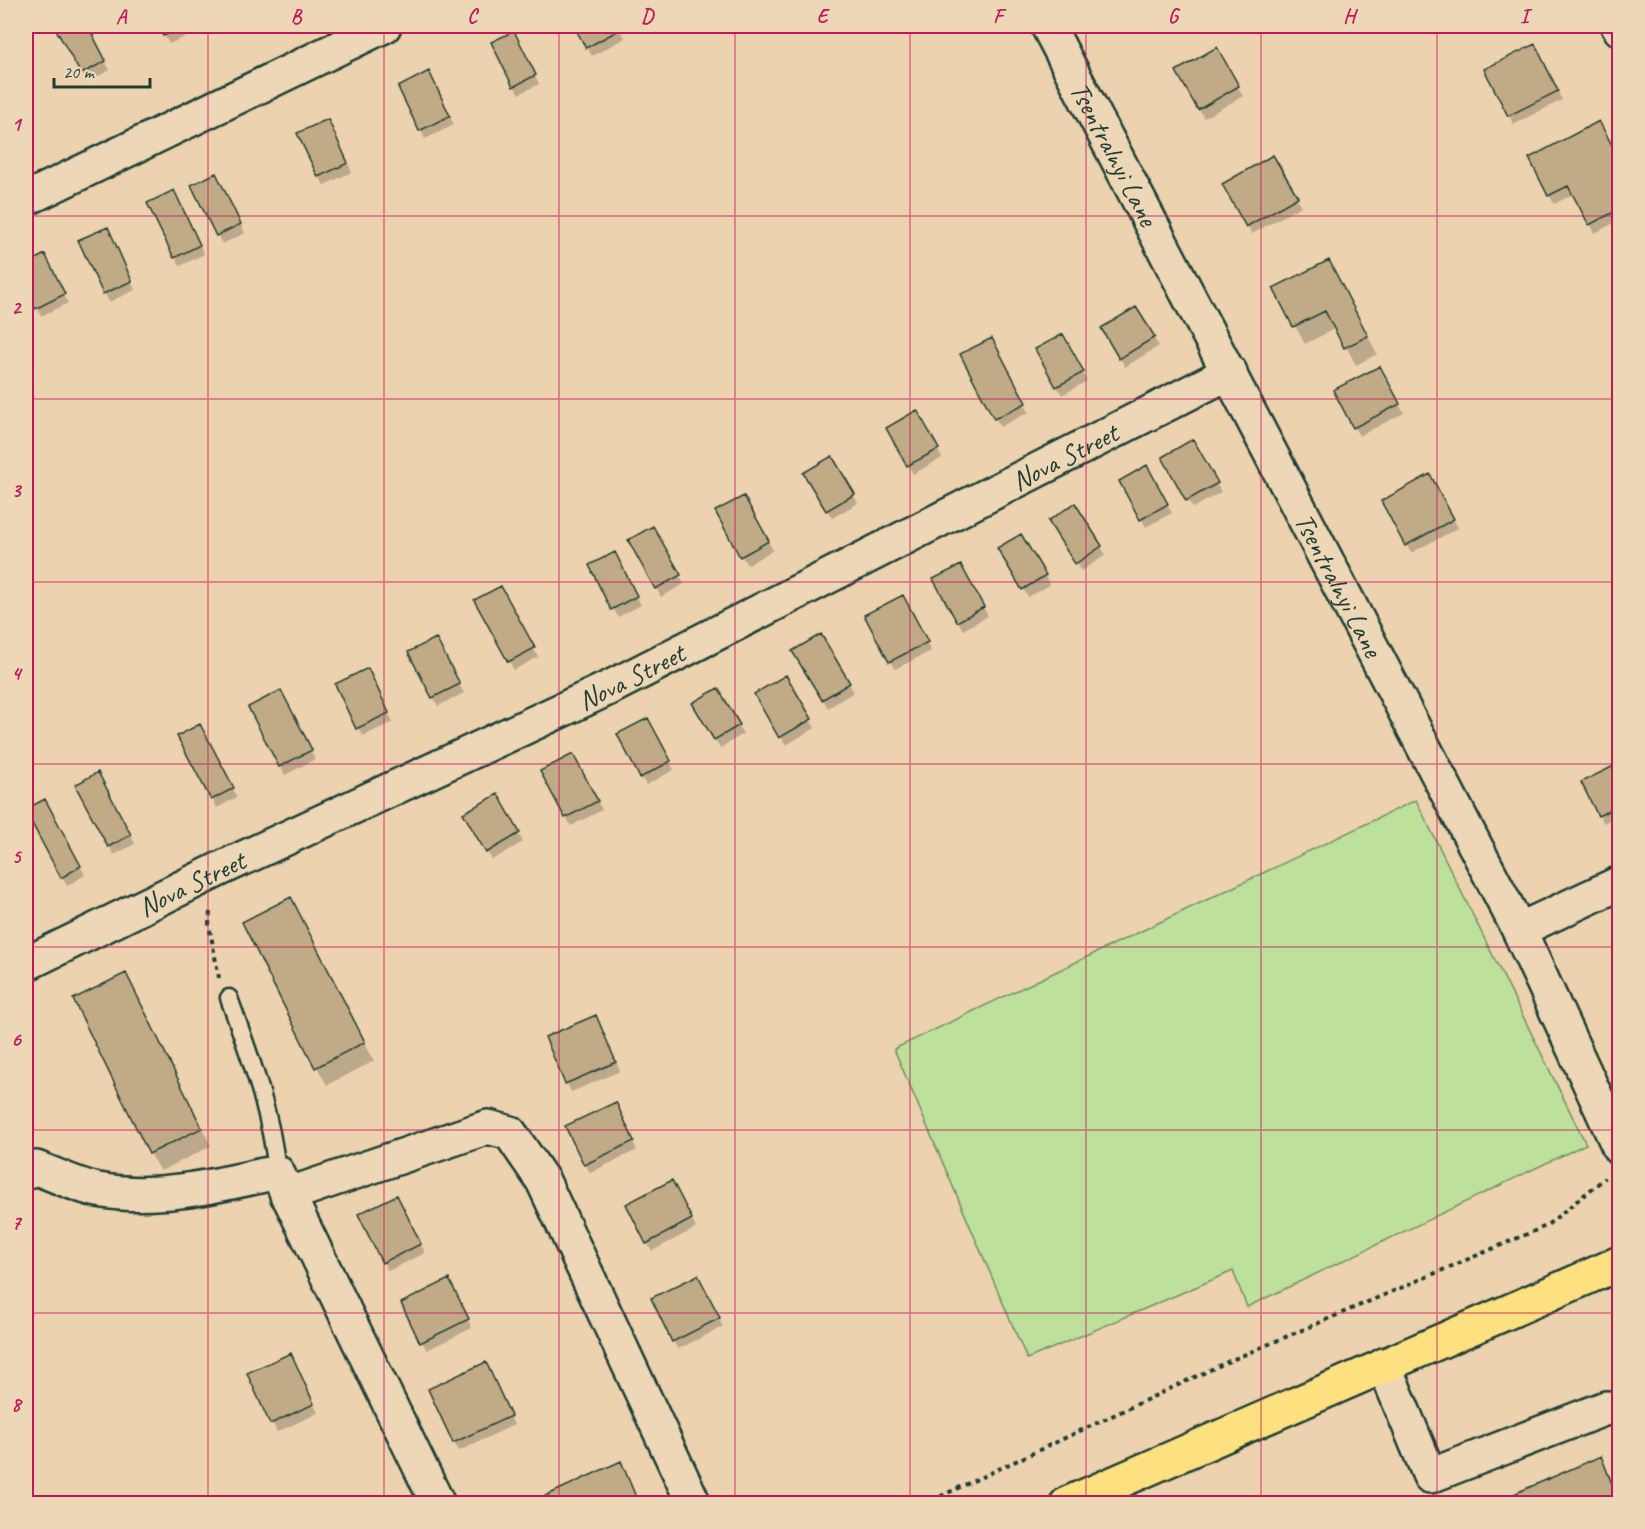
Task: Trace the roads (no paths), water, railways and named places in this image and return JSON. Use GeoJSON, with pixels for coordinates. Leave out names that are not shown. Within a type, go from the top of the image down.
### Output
{"type":"FeatureCollection","features":[{"type":"Feature","properties":{"kind":"main road"},"geometry":{"type":"LineString","coordinates":[[1068,1503],[1620,1263]]}},
{"type":"Feature","properties":{"kind":"street"},"geometry":{"type":"LineString","coordinates":[[26,199],[384,26]]}},
{"type":"Feature","properties":{"kind":"street","name":"Tsentralnyi Lane"},"geometry":{"type":"LineString","coordinates":[[1048,26],[1519,930],[1615,1161]]}},
{"type":"Feature","properties":{"kind":"street","name":"Nova Street"},"geometry":{"type":"LineString","coordinates":[[26,964],[222,868],[611,687],[1230,372]]}},
{"type":"Feature","properties":{"kind":"street"},"geometry":{"type":"LineString","coordinates":[[1519,930],[1620,883]]}},
{"type":"Feature","properties":{"kind":"street"},"geometry":{"type":"LineString","coordinates":[[26,1172],[36,1168],[97,1190],[157,1194],[220,1185],[282,1183],[488,1126],[510,1133],[543,1181],[694,1503]]}},
{"type":"Feature","properties":{"kind":"street"},"geometry":{"type":"LineString","coordinates":[[282,1183],[438,1503]]}},
{"type":"Feature","properties":{"kind":"street"},"geometry":{"type":"LineString","coordinates":[[1384,1365],[1430,1476],[1615,1416]]}},
{"type":"Feature","properties":{"kind":"lane"},"geometry":{"type":"LineString","coordinates":[[229,998],[258,1080],[282,1183]]}}]}
